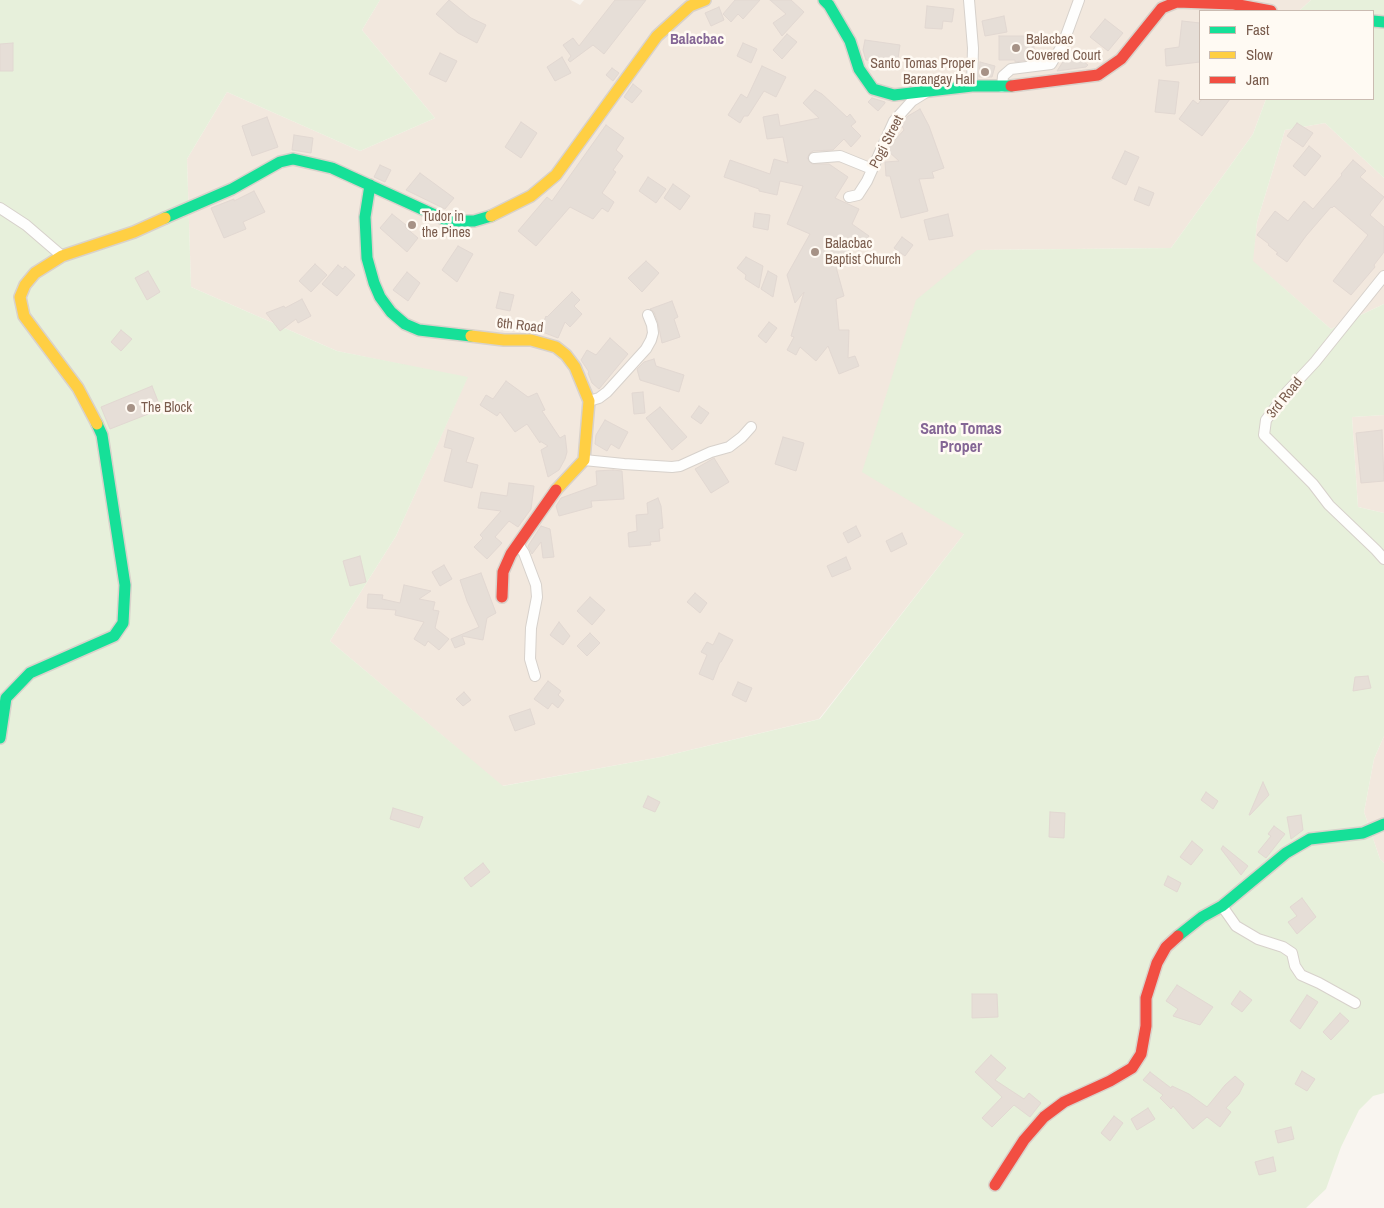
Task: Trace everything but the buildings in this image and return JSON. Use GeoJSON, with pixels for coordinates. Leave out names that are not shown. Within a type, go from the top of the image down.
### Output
{"type":"FeatureCollection","features":[{"type":"Feature","properties":{"kind":"main road"},"geometry":{"type":"LineString","coordinates":[[0,738],[6,698],[30,673],[114,636],[124,623],[125,585],[102,434],[78,388],[24,316],[20,297],[25,286],[35,273],[62,256],[134,232],[232,189],[280,162],[293,160],[332,168],[448,221],[474,222],[488,217],[531,196],[556,175],[656,36],[690,3],[705,0]]}},
{"type":"Feature","properties":{"kind":"main road"},"geometry":{"type":"LineString","coordinates":[[824,0],[850,40],[859,69],[873,89],[894,95],[972,86],[1002,88],[1098,75],[1121,59],[1162,8],[1177,2],[1236,2],[1267,10]]}},
{"type":"Feature","properties":{"kind":"main road","name":"6th Road"},"geometry":{"type":"LineString","coordinates":[[370,186],[365,217],[367,258],[380,297],[391,312],[405,324],[419,330],[504,340],[531,340],[556,347],[566,355],[575,367],[589,401],[584,460]]}},
{"type":"Feature","properties":{"kind":"main road"},"geometry":{"type":"LineString","coordinates":[[502,597],[503,572],[511,554],[553,493],[584,460]]}},
{"type":"Feature","properties":{"kind":"main road"},"geometry":{"type":"LineString","coordinates":[[995,1185],[1024,1140],[1044,1117],[1064,1102],[1110,1081],[1132,1068],[1141,1054],[1146,1026],[1146,998],[1156,963],[1166,947],[1184,929],[1202,916],[1222,906],[1286,852],[1310,839],[1363,833],[1384,824]]}},
{"type":"Feature","properties":{"kind":"street"},"geometry":{"type":"LineString","coordinates":[[968,0],[973,48],[972,86]]}},
{"type":"Feature","properties":{"kind":"street"},"geometry":{"type":"LineString","coordinates":[[1002,88],[1003,76],[1010,69],[1051,64],[1063,44],[1079,0]]}},
{"type":"Feature","properties":{"kind":"street","name":"Pogi Street"},"geometry":{"type":"LineString","coordinates":[[850,197],[858,195],[861,191],[894,120],[912,101],[930,90]]}},
{"type":"Feature","properties":{"kind":"street"},"geometry":{"type":"LineString","coordinates":[[814,158],[840,156],[872,169]]}},
{"type":"Feature","properties":{"kind":"street"},"geometry":{"type":"LineString","coordinates":[[0,208],[26,225],[62,256]]}},
{"type":"Feature","properties":{"kind":"street","name":"3rd Road"},"geometry":{"type":"LineString","coordinates":[[1384,276],[1315,362],[1287,392],[1266,420],[1264,435],[1313,484],[1329,506],[1384,559]]}},
{"type":"Feature","properties":{"kind":"street"},"geometry":{"type":"LineString","coordinates":[[589,401],[599,398],[612,388],[646,350],[653,333],[648,315]]}},
{"type":"Feature","properties":{"kind":"street"},"geometry":{"type":"LineString","coordinates":[[584,460],[680,466],[711,452],[729,447],[751,427]]}},
{"type":"Feature","properties":{"kind":"street"},"geometry":{"type":"LineString","coordinates":[[518,544],[524,553],[536,585],[537,597],[531,628],[530,659],[535,676]]}},
{"type":"Feature","properties":{"kind":"street"},"geometry":{"type":"LineString","coordinates":[[1222,906],[1236,926],[1258,939],[1282,947],[1292,953],[1294,966],[1302,975],[1319,982],[1355,1003]]}},
{"type":"Feature","properties":{"kind":"shaded area"},"geometry":{"type":"Polygon","coordinates":[[[380,0],[571,0],[580,5],[584,0],[1311,0],[1300,10],[1199,10],[1199,100],[1266,100],[1253,134],[1171,248],[978,250],[964,534],[819,719],[661,757],[502,786],[330,641],[396,536],[467,378],[337,351],[191,287],[187,159],[227,92],[360,151],[435,118],[362,30],[380,0]]]}},
{"type":"Feature","properties":{"kind":"shaded area"},"geometry":{"type":"Polygon","coordinates":[[[1325,123],[1384,178],[1384,304],[1331,329],[1252,261],[1257,222],[1285,130],[1325,123]]]}},
{"type":"Feature","properties":{"kind":"shaded area"},"geometry":{"type":"Polygon","coordinates":[[[1384,415],[1384,513],[1358,507],[1352,417],[1384,415]]]}},
{"type":"Feature","properties":{"kind":"shaded area"},"geometry":{"type":"Polygon","coordinates":[[[1384,736],[1384,863],[1380,859],[1364,812],[1374,759],[1384,736]]]}},
{"type":"Feature","properties":{"kind":"green space"},"geometry":{"type":"Polygon","coordinates":[[[0,0],[380,0],[362,30],[435,118],[360,151],[227,92],[187,159],[191,287],[337,351],[468,377],[396,536],[330,641],[503,786],[661,757],[820,719],[964,534],[862,472],[916,300],[977,250],[1171,248],[1253,134],[1266,100],[1374,100],[1374,10],[1300,10],[1311,0],[1384,0],[1384,178],[1325,123],[1285,130],[1257,222],[1253,261],[1331,329],[1384,304],[1384,415],[1352,417],[1358,507],[1384,513],[1384,736],[1374,759],[1364,812],[1380,859],[1384,863],[1384,1093],[1373,1096],[1359,1110],[1341,1147],[1326,1189],[1306,1208],[0,1208],[0,0]]]}},
{"type":"Feature","properties":{"kind":"traffic: fast"},"geometry":{"type":"LineString","coordinates":[[824,0],[829,5],[850,41],[859,69],[873,89],[894,95],[972,86],[1011,86]]}},
{"type":"Feature","properties":{"kind":"traffic: fast"},"geometry":{"type":"LineString","coordinates":[[1374,21],[1384,22]]}},
{"type":"Feature","properties":{"kind":"traffic: fast"},"geometry":{"type":"LineString","coordinates":[[165,218],[232,189],[280,162],[293,159],[332,168],[448,221],[474,221],[491,216]]}},
{"type":"Feature","properties":{"kind":"traffic: fast"},"geometry":{"type":"LineString","coordinates":[[370,185],[365,217],[367,258],[380,297],[391,312],[405,324],[419,330],[471,336]]}},
{"type":"Feature","properties":{"kind":"traffic: fast"},"geometry":{"type":"LineString","coordinates":[[0,738],[6,698],[30,673],[114,636],[123,623],[125,585],[102,435],[97,424]]}},
{"type":"Feature","properties":{"kind":"traffic: fast"},"geometry":{"type":"LineString","coordinates":[[1178,936],[1202,917],[1222,906],[1286,853],[1310,839],[1363,833],[1384,824]]}},
{"type":"Feature","properties":{"kind":"traffic: slow"},"geometry":{"type":"LineString","coordinates":[[491,216],[531,196],[556,175],[657,36],[690,6],[705,0]]}},
{"type":"Feature","properties":{"kind":"traffic: slow"},"geometry":{"type":"LineString","coordinates":[[97,424],[78,388],[24,316],[20,297],[25,285],[35,273],[62,256],[134,232],[165,218]]}},
{"type":"Feature","properties":{"kind":"traffic: slow"},"geometry":{"type":"LineString","coordinates":[[471,336],[504,340],[531,340],[556,347],[566,355],[575,367],[589,401],[584,460],[556,490]]}},
{"type":"Feature","properties":{"kind":"traffic: jam"},"geometry":{"type":"LineString","coordinates":[[1011,86],[1098,75],[1121,59],[1162,8],[1177,2],[1234,4],[1266,10]]}},
{"type":"Feature","properties":{"kind":"traffic: jam"},"geometry":{"type":"LineString","coordinates":[[502,597],[503,572],[511,554],[556,490]]}},
{"type":"Feature","properties":{"kind":"traffic: jam"},"geometry":{"type":"LineString","coordinates":[[995,1185],[1024,1140],[1044,1117],[1064,1102],[1110,1081],[1132,1068],[1141,1054],[1146,1026],[1146,998],[1157,963],[1166,947],[1178,936]]}},
{"type":"Feature","properties":{"kind":"place","name":"Balacbac Covered Court"},"geometry":{"type":"Point","coordinates":[1016,48]}},
{"type":"Feature","properties":{"kind":"place","name":"Santo Tomas Proper Barangay Hall"},"geometry":{"type":"Point","coordinates":[985,72]}},
{"type":"Feature","properties":{"kind":"place","name":"Tudor in the Pines"},"geometry":{"type":"Point","coordinates":[412,225]}},
{"type":"Feature","properties":{"kind":"place","name":"Balacbac Baptist Church"},"geometry":{"type":"Point","coordinates":[815,252]}},
{"type":"Feature","properties":{"kind":"place","name":"The Block"},"geometry":{"type":"Point","coordinates":[131,408]}},
{"type":"Feature","properties":{"kind":"district","name":"Balacbac"},"geometry":{"type":"Point","coordinates":[697,40]}},
{"type":"Feature","properties":{"kind":"district","name":"Santo Tomas Proper"},"geometry":{"type":"Point","coordinates":[961,439]}}]}
